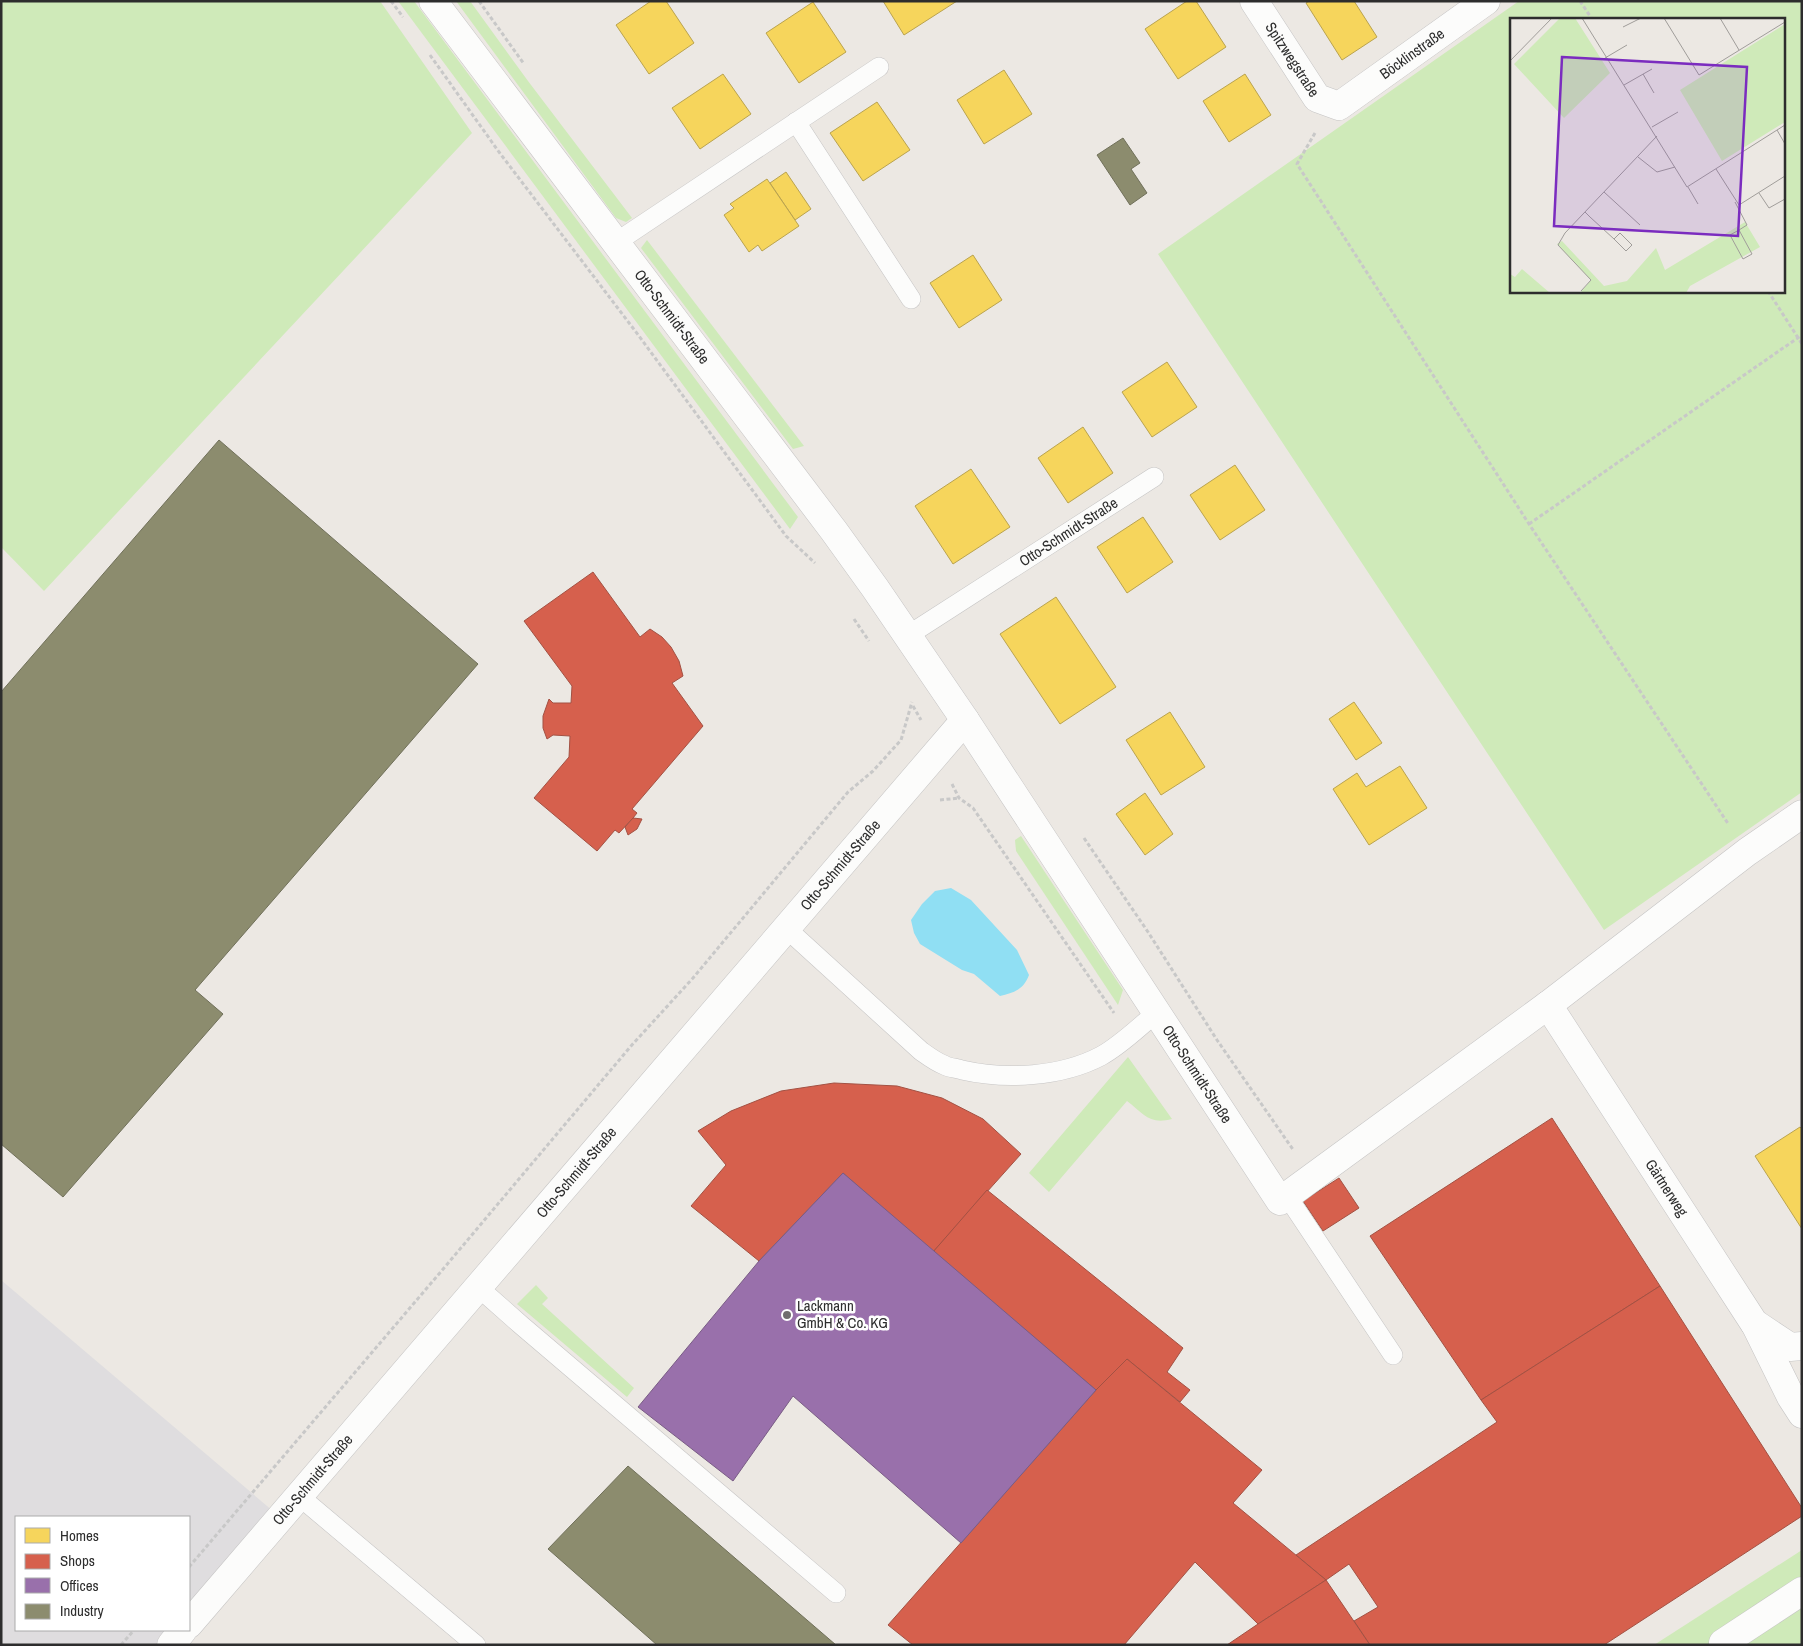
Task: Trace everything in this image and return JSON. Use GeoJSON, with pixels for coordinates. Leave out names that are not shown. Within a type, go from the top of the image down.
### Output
{"type":"FeatureCollection","features":[{"type":"Feature","properties":{"kind":"street","name":"Otto-Schmidt-Straße"},"geometry":{"type":"LineString","coordinates":[[433,1],[834,532],[964,720],[1156,1013],[1283,1199]]}},
{"type":"Feature","properties":{"kind":"street","name":"Spitzwegstraße"},"geometry":{"type":"LineString","coordinates":[[1254,1],[1318,98],[1339,106]]}},
{"type":"Feature","properties":{"kind":"street","name":"Böcklinstraße"},"geometry":{"type":"LineString","coordinates":[[1339,106],[1486,1]]}},
{"type":"Feature","properties":{"kind":"street","name":"Otto-Schmidt-Straße"},"geometry":{"type":"LineString","coordinates":[[190,1623],[964,720]]}},
{"type":"Feature","properties":{"kind":"street"},"geometry":{"type":"LineString","coordinates":[[1283,1199],[1548,1005],[1747,852],[1802,814]]}},
{"type":"Feature","properties":{"kind":"street","name":"Gärtnerweg"},"geometry":{"type":"LineString","coordinates":[[1548,1005],[1754,1323],[1790,1347],[1802,1346]]}},
{"type":"Feature","properties":{"kind":"street"},"geometry":{"type":"LineString","coordinates":[[1754,1323],[1791,1397],[1802,1414]]}},
{"type":"Feature","properties":{"kind":"street"},"geometry":{"type":"LineString","coordinates":[[1724,1645],[1723,1643],[1802,1591]]}},
{"type":"Feature","properties":{"kind":"street"},"geometry":{"type":"LineString","coordinates":[[170,1645],[182,1631]]}},
{"type":"Feature","properties":{"kind":"lane"},"geometry":{"type":"LineString","coordinates":[[615,243],[879,66]]}},
{"type":"Feature","properties":{"kind":"lane"},"geometry":{"type":"LineString","coordinates":[[796,122],[912,299]]}},
{"type":"Feature","properties":{"kind":"lane","name":"Otto-Schmidt-Straße"},"geometry":{"type":"LineString","coordinates":[[907,636],[1154,476]]}},
{"type":"Feature","properties":{"kind":"lane"},"geometry":{"type":"LineString","coordinates":[[787,928],[921,1051],[944,1065],[967,1071],[1017,1076],[1054,1072],[1101,1056],[1114,1048],[1156,1013]]}},
{"type":"Feature","properties":{"kind":"lane"},"geometry":{"type":"LineString","coordinates":[[1283,1199],[1393,1355]]}},
{"type":"Feature","properties":{"kind":"lane"},"geometry":{"type":"LineString","coordinates":[[478,1287],[836,1593]]}},
{"type":"Feature","properties":{"kind":"lane"},"geometry":{"type":"LineString","coordinates":[[299,1496],[476,1645]]}},
{"type":"Feature","properties":{"kind":"path"},"geometry":{"type":"LineString","coordinates":[[391,1],[408,25]]}},
{"type":"Feature","properties":{"kind":"path"},"geometry":{"type":"LineString","coordinates":[[1580,1],[1591,18]]}},
{"type":"Feature","properties":{"kind":"path"},"geometry":{"type":"LineString","coordinates":[[426,49],[499,152],[640,336],[786,536],[804,554]]}},
{"type":"Feature","properties":{"kind":"path"},"geometry":{"type":"LineString","coordinates":[[1319,126],[1297,164],[1529,524],[1747,852]]}},
{"type":"Feature","properties":{"kind":"path"},"geometry":{"type":"LineString","coordinates":[[1769,292],[1802,344]]}},
{"type":"Feature","properties":{"kind":"path"},"geometry":{"type":"LineString","coordinates":[[1529,524],[1802,335]]}},
{"type":"Feature","properties":{"kind":"path"},"geometry":{"type":"LineString","coordinates":[[190,1566],[631,1046],[693,978],[848,792],[873,771],[901,740],[912,702]]}},
{"type":"Feature","properties":{"kind":"path"},"geometry":{"type":"LineString","coordinates":[[121,1645],[133,1631]]}},
{"type":"Feature","properties":{"kind":"shaded area"},"geometry":{"type":"Polygon","coordinates":[[[1,1280],[280,1517],[190,1624],[190,1516],[15,1516],[15,1631],[184,1631],[172,1645],[1,1645],[1,1280]]]}},
{"type":"Feature","properties":{"kind":"green space"},"geometry":{"type":"Polygon","coordinates":[[[1,1],[380,1],[472,133],[44,591],[1,547],[1,1]]]}},
{"type":"Feature","properties":{"kind":"green space"},"geometry":{"type":"Polygon","coordinates":[[[398,1],[414,1],[798,517],[790,529],[398,1]]]}},
{"type":"Feature","properties":{"kind":"green space"},"geometry":{"type":"Polygon","coordinates":[[[456,1],[470,1],[632,218],[626,222],[616,218],[456,1]]]}},
{"type":"Feature","properties":{"kind":"green space"},"geometry":{"type":"Polygon","coordinates":[[[1519,1],[1802,1],[1802,792],[1604,930],[1158,254],[1519,1]]]}},
{"type":"Feature","properties":{"kind":"green space"},"geometry":{"type":"Polygon","coordinates":[[[647,240],[804,446],[793,449],[641,248],[647,240]]]}},
{"type":"Feature","properties":{"kind":"green space"},"geometry":{"type":"Polygon","coordinates":[[[1021,836],[1123,990],[1118,1005],[1016,851],[1015,840],[1021,836]]]}},
{"type":"Feature","properties":{"kind":"green space"},"geometry":{"type":"Polygon","coordinates":[[[1128,1057],[1172,1119],[1158,1121],[1147,1117],[1127,1101],[1049,1192],[1029,1173],[1128,1057]]]}},
{"type":"Feature","properties":{"kind":"green space"},"geometry":{"type":"Polygon","coordinates":[[[536,1285],[548,1298],[542,1304],[634,1388],[627,1397],[517,1304],[536,1285]]]}},
{"type":"Feature","properties":{"kind":"green space"},"geometry":{"type":"Polygon","coordinates":[[[1802,1550],[1802,1645],[1654,1645],[1802,1550]]]}},
{"type":"Feature","properties":{"kind":"water"},"geometry":{"type":"Polygon","coordinates":[[[951,888],[971,900],[1017,950],[1029,975],[1018,990],[1000,996],[974,974],[962,970],[920,944],[914,933],[911,920],[922,904],[935,891],[951,888]]]}},
{"type":"Feature","properties":{"kind":"building: Homes"},"geometry":{"type":"Polygon","coordinates":[[[651,1],[666,1],[694,43],[649,74],[616,25],[651,1]]]}},
{"type":"Feature","properties":{"kind":"building: Homes"},"geometry":{"type":"Polygon","coordinates":[[[883,1],[957,1],[904,35],[883,1]]]}},
{"type":"Feature","properties":{"kind":"building: Homes"},"geometry":{"type":"Polygon","coordinates":[[[1187,1],[1196,1],[1226,47],[1178,79],[1145,29],[1187,1]]]}},
{"type":"Feature","properties":{"kind":"building: Homes"},"geometry":{"type":"Polygon","coordinates":[[[1309,1],[1354,1],[1377,37],[1342,60],[1306,3],[1309,1]]]}},
{"type":"Feature","properties":{"kind":"building: Homes"},"geometry":{"type":"Polygon","coordinates":[[[813,2],[846,52],[799,83],[766,33],[813,2]]]}},
{"type":"Feature","properties":{"kind":"building: Homes"},"geometry":{"type":"Polygon","coordinates":[[[1004,70],[1032,114],[984,144],[957,100],[1004,70]]]}},
{"type":"Feature","properties":{"kind":"building: Homes"},"geometry":{"type":"Polygon","coordinates":[[[723,74],[751,114],[700,149],[672,108],[723,74]]]}},
{"type":"Feature","properties":{"kind":"building: Homes"},"geometry":{"type":"Polygon","coordinates":[[[1245,74],[1271,115],[1229,142],[1203,101],[1245,74]]]}},
{"type":"Feature","properties":{"kind":"building: Homes"},"geometry":{"type":"Polygon","coordinates":[[[877,102],[910,150],[863,181],[830,133],[877,102]]]}},
{"type":"Feature","properties":{"kind":"building: Homes"},"geometry":{"type":"Polygon","coordinates":[[[786,172],[811,209],[795,220],[770,183],[786,172]]]}},
{"type":"Feature","properties":{"kind":"building: Homes"},"geometry":{"type":"Polygon","coordinates":[[[767,179],[799,226],[762,251],[758,245],[749,252],[724,215],[734,208],[730,204],[767,179]]]}},
{"type":"Feature","properties":{"kind":"building: Homes"},"geometry":{"type":"Polygon","coordinates":[[[973,255],[1002,300],[959,328],[930,283],[973,255]]]}},
{"type":"Feature","properties":{"kind":"building: Homes"},"geometry":{"type":"Polygon","coordinates":[[[1167,362],[1197,407],[1152,437],[1122,392],[1167,362]]]}},
{"type":"Feature","properties":{"kind":"building: Homes"},"geometry":{"type":"Polygon","coordinates":[[[1083,427],[1113,473],[1068,503],[1038,458],[1083,427]]]}},
{"type":"Feature","properties":{"kind":"building: Homes"},"geometry":{"type":"Polygon","coordinates":[[[1235,465],[1265,510],[1220,540],[1190,495],[1235,465]]]}},
{"type":"Feature","properties":{"kind":"building: Homes"},"geometry":{"type":"Polygon","coordinates":[[[971,469],[1010,527],[953,564],[915,506],[971,469]]]}},
{"type":"Feature","properties":{"kind":"building: Homes"},"geometry":{"type":"Polygon","coordinates":[[[1143,517],[1173,562],[1127,593],[1097,547],[1143,517]]]}},
{"type":"Feature","properties":{"kind":"building: Homes"},"geometry":{"type":"Polygon","coordinates":[[[1056,597],[1116,687],[1060,724],[1000,634],[1056,597]]]}},
{"type":"Feature","properties":{"kind":"building: Homes"},"geometry":{"type":"Polygon","coordinates":[[[1354,702],[1382,743],[1356,760],[1329,719],[1354,702]]]}},
{"type":"Feature","properties":{"kind":"building: Homes"},"geometry":{"type":"Polygon","coordinates":[[[1170,712],[1205,767],[1161,795],[1126,740],[1170,712]]]}},
{"type":"Feature","properties":{"kind":"building: Homes"},"geometry":{"type":"Polygon","coordinates":[[[1400,766],[1427,808],[1369,845],[1333,789],[1357,773],[1366,787],[1400,766]]]}},
{"type":"Feature","properties":{"kind":"building: Homes"},"geometry":{"type":"Polygon","coordinates":[[[1145,793],[1173,834],[1145,855],[1116,814],[1145,793]]]}},
{"type":"Feature","properties":{"kind":"building: Homes"},"geometry":{"type":"Polygon","coordinates":[[[1800,1127],[1802,1129],[1802,1229],[1755,1156],[1800,1127]]]}},
{"type":"Feature","properties":{"kind":"building: Shops"},"geometry":{"type":"Polygon","coordinates":[[[593,572],[640,637],[650,629],[662,637],[671,647],[679,661],[683,676],[672,683],[703,726],[632,809],[637,813],[633,818],[619,833],[615,830],[597,851],[534,798],[569,757],[570,736],[553,735],[547,739],[543,728],[543,716],[549,699],[553,703],[571,703],[572,686],[524,621],[593,572]]]}},
{"type":"Feature","properties":{"kind":"building: Shops"},"geometry":{"type":"Polygon","coordinates":[[[633,818],[642,819],[637,829],[628,835],[625,827],[633,818]]]}},
{"type":"Feature","properties":{"kind":"building: Shops"},"geometry":{"type":"Polygon","coordinates":[[[834,1083],[897,1086],[942,1098],[983,1119],[1021,1154],[933,1252],[843,1173],[759,1261],[691,1206],[726,1165],[698,1131],[731,1111],[781,1091],[834,1083]]]}},
{"type":"Feature","properties":{"kind":"building: Shops"},"geometry":{"type":"Polygon","coordinates":[[[1552,1118],[1660,1286],[1481,1400],[1370,1236],[1552,1118]]]}},
{"type":"Feature","properties":{"kind":"building: Shops"},"geometry":{"type":"Polygon","coordinates":[[[1339,1178],[1359,1208],[1323,1231],[1303,1201],[1339,1178]]]}},
{"type":"Feature","properties":{"kind":"building: Shops"},"geometry":{"type":"Polygon","coordinates":[[[987,1190],[1183,1348],[1167,1372],[1190,1390],[1180,1402],[1127,1359],[1096,1390],[933,1252],[987,1190]]]}},
{"type":"Feature","properties":{"kind":"building: Shops"},"geometry":{"type":"Polygon","coordinates":[[[1660,1286],[1802,1508],[1802,1516],[1604,1645],[1370,1645],[1354,1621],[1378,1607],[1349,1564],[1326,1580],[1296,1555],[1497,1422],[1481,1400],[1660,1286]]]}},
{"type":"Feature","properties":{"kind":"building: Shops"},"geometry":{"type":"Polygon","coordinates":[[[1127,1359],[1262,1470],[1233,1503],[1326,1580],[1258,1624],[1195,1562],[1124,1645],[913,1645],[888,1625],[1096,1390],[1127,1359]]]}},
{"type":"Feature","properties":{"kind":"building: Shops"},"geometry":{"type":"Polygon","coordinates":[[[1326,1580],[1370,1645],[1227,1645],[1258,1624],[1326,1580]]]}},
{"type":"Feature","properties":{"kind":"building: Offices"},"geometry":{"type":"Polygon","coordinates":[[[843,1173],[1096,1390],[961,1543],[793,1396],[733,1481],[638,1407],[759,1261],[843,1173]]]}},
{"type":"Feature","properties":{"kind":"building: Industry"},"geometry":{"type":"Polygon","coordinates":[[[1123,138],[1140,163],[1131,169],[1147,193],[1130,205],[1097,155],[1123,138]]]}},
{"type":"Feature","properties":{"kind":"building: Industry"},"geometry":{"type":"Polygon","coordinates":[[[219,440],[478,664],[195,990],[223,1014],[63,1197],[1,1144],[1,692],[219,440]]]}},
{"type":"Feature","properties":{"kind":"building: Industry"},"geometry":{"type":"Polygon","coordinates":[[[628,1466],[836,1645],[657,1645],[548,1549],[628,1466]]]}},
{"type":"Feature","properties":{"kind":"place","name":"Lackmann GmbH & Co. KG"},"geometry":{"type":"Point","coordinates":[787,1315]}}]}
